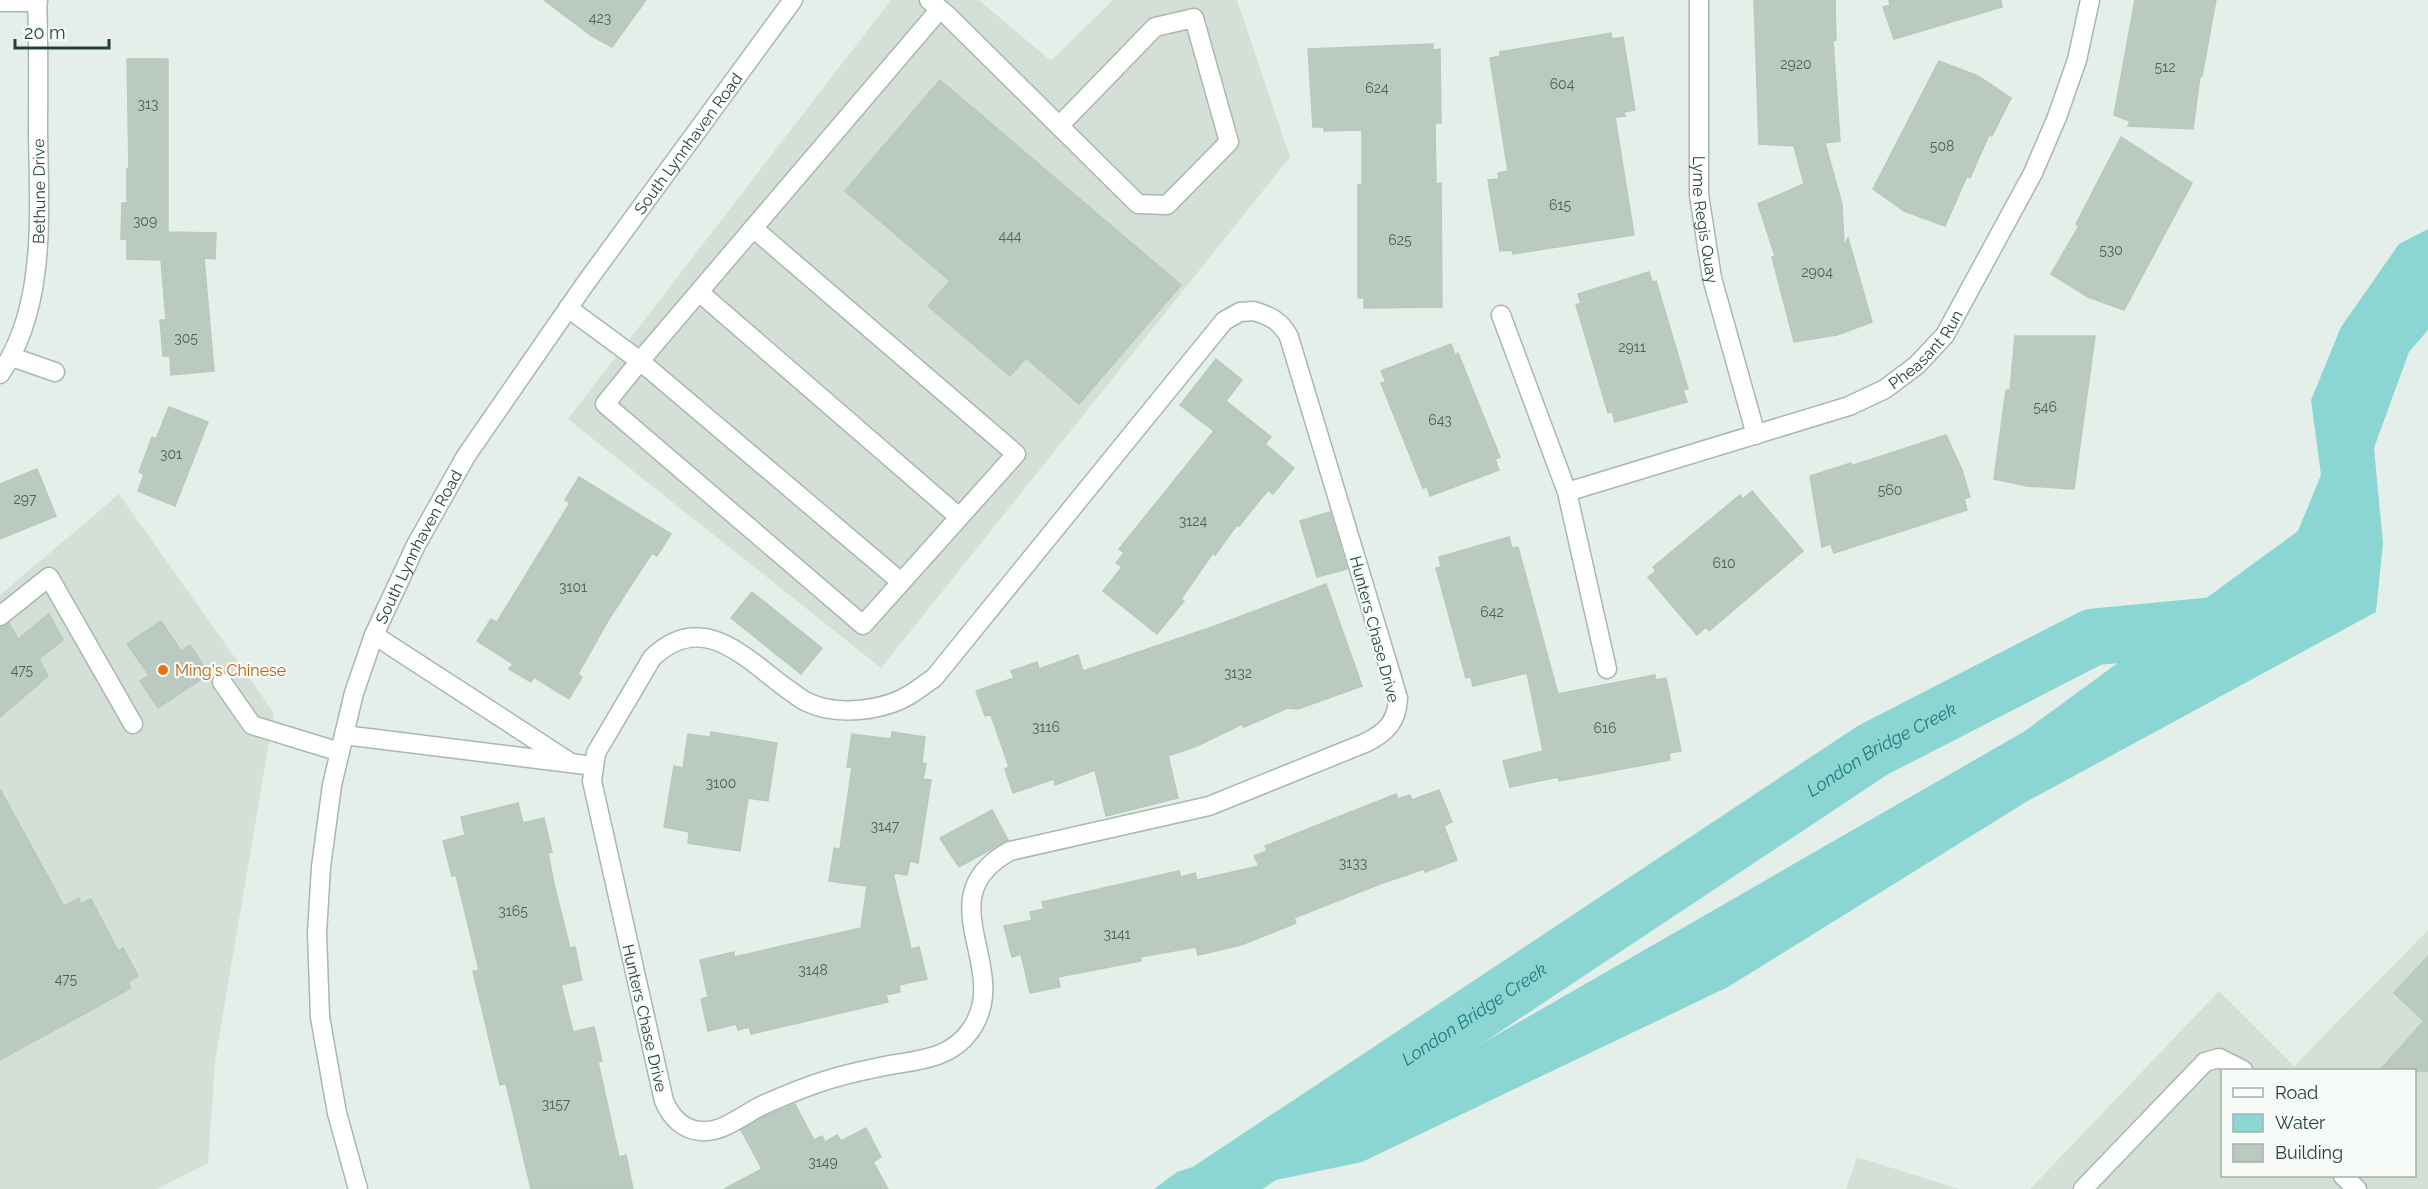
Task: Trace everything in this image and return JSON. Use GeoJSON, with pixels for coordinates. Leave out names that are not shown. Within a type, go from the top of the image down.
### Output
{"type":"FeatureCollection","features":[{"type":"Feature","properties":{"kind":"street","name":"South Lynnhaven Road"},"geometry":{"type":"LineString","coordinates":[[358,1189],[337,1113],[320,1017],[317,933],[321,867],[332,785],[354,693],[374,635],[416,545],[466,456],[568,308],[793,0]]}},
{"type":"Feature","properties":{"kind":"street","name":"Lyme Regis Quay"},"geometry":{"type":"LineString","coordinates":[[1699,0],[1699,195],[1712,278],[1756,435]]}},
{"type":"Feature","properties":{"kind":"street","name":"Pheasant Run"},"geometry":{"type":"LineString","coordinates":[[1567,492],[1848,406],[1885,389],[1917,365],[1945,335],[2037,164],[2077,60],[2090,0]]}},
{"type":"Feature","properties":{"kind":"street"},"geometry":{"type":"LineString","coordinates":[[0,2],[37,1]]}},
{"type":"Feature","properties":{"kind":"street","name":"Bethune Drive"},"geometry":{"type":"LineString","coordinates":[[0,374],[20,340],[31,306],[39,230],[37,1]]}},
{"type":"Feature","properties":{"kind":"street"},"geometry":{"type":"LineString","coordinates":[[753,228],[1016,454],[863,625],[606,404],[935,5],[1138,204],[1167,206],[1229,142],[1194,18],[1155,27],[1059,126]]}},
{"type":"Feature","properties":{"kind":"street"},"geometry":{"type":"LineString","coordinates":[[699,292],[959,517]]}},
{"type":"Feature","properties":{"kind":"street"},"geometry":{"type":"LineString","coordinates":[[568,308],[640,361],[901,582]]}},
{"type":"Feature","properties":{"kind":"street","name":"Hunters Chase Drive"},"geometry":{"type":"LineString","coordinates":[[1254,311],[1271,316],[1284,328],[1289,337],[1398,698],[1397,711],[1389,727],[1374,739],[1209,806],[1010,851],[992,861],[979,876],[971,896],[972,916],[984,986],[981,1009],[971,1030],[954,1047],[933,1058],[879,1067],[820,1082],[763,1105],[718,1129],[701,1131],[684,1126],[670,1114],[664,1101],[592,781],[594,766],[596,753],[652,658],[664,647],[683,638],[703,636],[722,642],[807,703],[825,709],[882,706],[910,695],[934,678],[1224,321],[1240,312],[1254,311]]}},
{"type":"Feature","properties":{"kind":"street"},"geometry":{"type":"LineString","coordinates":[[1501,315],[1567,492],[1607,669]]}},
{"type":"Feature","properties":{"kind":"street"},"geometry":{"type":"LineString","coordinates":[[12,357],[55,372]]}},
{"type":"Feature","properties":{"kind":"street"},"geometry":{"type":"LineString","coordinates":[[0,616],[49,577],[133,724]]}},
{"type":"Feature","properties":{"kind":"street"},"geometry":{"type":"LineString","coordinates":[[374,635],[572,764]]}},
{"type":"Feature","properties":{"kind":"street"},"geometry":{"type":"LineString","coordinates":[[222,682],[252,725],[342,743],[594,766]]}},
{"type":"Feature","properties":{"kind":"street"},"geometry":{"type":"LineString","coordinates":[[2083,1189],[2205,1062],[2219,1058],[2239,1069]]}},
{"type":"Feature","properties":{"kind":"street"},"geometry":{"type":"LineString","coordinates":[[2344,1177],[2357,1189]]}},
{"type":"Feature","properties":{"kind":"shaded area"},"geometry":{"type":"Polygon","coordinates":[[[891,0],[979,0],[1051,61],[1113,0],[1237,0],[1290,157],[881,668],[568,419],[891,0]]]}},
{"type":"Feature","properties":{"kind":"shaded area"},"geometry":{"type":"Polygon","coordinates":[[[119,494],[274,713],[215,1061],[208,1163],[157,1189],[0,1189],[0,595],[119,494]]]}},
{"type":"Feature","properties":{"kind":"shaded area"},"geometry":{"type":"Polygon","coordinates":[[[2428,930],[2428,1189],[2030,1189],[2219,991],[2294,1066],[2428,930]]]}},
{"type":"Feature","properties":{"kind":"shaded area"},"geometry":{"type":"Polygon","coordinates":[[[1857,1157],[1959,1189],[1846,1189],[1857,1157]]]}},
{"type":"Feature","properties":{"kind":"water"},"geometry":{"type":"Polygon","coordinates":[[[2428,229],[2428,330],[2409,352],[2374,448],[2383,543],[2376,612],[2026,802],[1728,987],[1362,1162],[1233,1189],[1154,1189],[1177,1172],[1361,1113],[2025,731],[2298,531],[2321,475],[2311,400],[2341,327],[2399,244],[2428,229]]]}},
{"type":"Feature","properties":{"kind":"building"},"geometry":{"type":"Polygon","coordinates":[[[544,0],[646,0],[612,47],[592,36],[544,0]]]}},
{"type":"Feature","properties":{"kind":"building"},"geometry":{"type":"Polygon","coordinates":[[[1754,0],[1835,0],[1836,40],[1833,41],[1840,141],[1825,143],[1842,204],[1844,246],[1848,238],[1872,322],[1837,335],[1794,342],[1772,257],[1775,256],[1758,204],[1804,184],[1794,146],[1759,144],[1754,0]]]}},
{"type":"Feature","properties":{"kind":"building"},"geometry":{"type":"Polygon","coordinates":[[[1889,0],[2001,0],[2002,7],[1894,39],[1883,7],[1890,5],[1889,0]]]}},
{"type":"Feature","properties":{"kind":"building"},"geometry":{"type":"Polygon","coordinates":[[[2135,0],[2216,0],[2202,76],[2200,76],[2193,129],[2128,126],[2130,121],[2114,115],[2135,0]]]}},
{"type":"Feature","properties":{"kind":"building"},"geometry":{"type":"Polygon","coordinates":[[[1611,33],[1612,39],[1623,37],[1635,110],[1624,112],[1625,116],[1615,117],[1634,235],[1513,254],[1512,250],[1500,251],[1488,180],[1499,179],[1498,173],[1508,171],[1490,58],[1500,56],[1500,52],[1611,33]]]}},
{"type":"Feature","properties":{"kind":"building"},"geometry":{"type":"Polygon","coordinates":[[[1433,44],[1433,50],[1440,49],[1441,123],[1435,123],[1436,184],[1441,183],[1442,307],[1364,308],[1364,298],[1358,298],[1358,185],[1362,185],[1362,130],[1324,131],[1324,127],[1313,127],[1308,49],[1433,44]]]}},
{"type":"Feature","properties":{"kind":"building"},"geometry":{"type":"Polygon","coordinates":[[[127,59],[168,59],[168,232],[216,233],[215,259],[204,258],[214,371],[171,375],[170,356],[163,356],[160,320],[166,320],[161,260],[127,259],[127,239],[121,239],[122,203],[127,203],[127,169],[129,169],[127,59]]]}},
{"type":"Feature","properties":{"kind":"building"},"geometry":{"type":"Polygon","coordinates":[[[1939,61],[1978,76],[2011,98],[1992,136],[1989,135],[1970,178],[1967,176],[1945,226],[1904,211],[1873,189],[1939,61]]]}},
{"type":"Feature","properties":{"kind":"building"},"geometry":{"type":"Polygon","coordinates":[[[940,80],[1181,285],[1079,404],[1026,358],[1010,376],[928,306],[950,281],[845,191],[940,80]]]}},
{"type":"Feature","properties":{"kind":"building"},"geometry":{"type":"Polygon","coordinates":[[[2121,137],[2192,183],[2124,310],[2088,297],[2051,274],[2079,226],[2076,224],[2121,137]]]}},
{"type":"Feature","properties":{"kind":"building"},"geometry":{"type":"Polygon","coordinates":[[[1649,272],[1652,282],[1656,281],[1688,389],[1683,390],[1687,402],[1615,422],[1612,411],[1608,413],[1576,305],[1581,303],[1578,294],[1649,272]]]}},
{"type":"Feature","properties":{"kind":"building"},"geometry":{"type":"Polygon","coordinates":[[[2015,336],[2095,336],[2074,489],[2027,486],[1994,479],[2006,390],[2010,390],[2015,336]]]}},
{"type":"Feature","properties":{"kind":"building"},"geometry":{"type":"Polygon","coordinates":[[[1451,344],[1455,355],[1458,353],[1500,457],[1495,459],[1499,470],[1430,496],[1427,487],[1423,488],[1381,383],[1386,382],[1381,371],[1451,344]]]}},
{"type":"Feature","properties":{"kind":"building"},"geometry":{"type":"Polygon","coordinates":[[[1216,359],[1242,380],[1226,401],[1271,437],[1265,444],[1294,468],[1273,494],[1268,490],[1239,526],[1237,525],[1215,555],[1213,553],[1181,599],[1184,601],[1157,634],[1103,591],[1122,567],[1116,563],[1124,553],[1119,549],[1214,431],[1180,405],[1216,359]]]}},
{"type":"Feature","properties":{"kind":"building"},"geometry":{"type":"Polygon","coordinates":[[[169,407],[208,422],[175,506],[138,491],[144,474],[139,472],[152,437],[156,439],[169,407]]]}},
{"type":"Feature","properties":{"kind":"building"},"geometry":{"type":"Polygon","coordinates":[[[1946,435],[1962,470],[1970,497],[1964,499],[1967,510],[1834,553],[1831,544],[1822,547],[1810,476],[1851,463],[1851,466],[1946,435]]]}},
{"type":"Feature","properties":{"kind":"building"},"geometry":{"type":"Polygon","coordinates":[[[37,469],[56,516],[0,539],[0,484],[37,469]]]}},
{"type":"Feature","properties":{"kind":"building"},"geometry":{"type":"Polygon","coordinates":[[[579,477],[671,534],[657,556],[652,553],[609,619],[578,674],[582,677],[569,699],[534,677],[531,682],[509,669],[513,664],[477,641],[491,619],[497,622],[570,503],[565,500],[579,477]]]}},
{"type":"Feature","properties":{"kind":"building"},"geometry":{"type":"Polygon","coordinates":[[[1752,491],[1803,551],[1709,631],[1706,627],[1697,635],[1648,577],[1656,571],[1653,567],[1740,495],[1743,499],[1752,491]]]}},
{"type":"Feature","properties":{"kind":"building"},"geometry":{"type":"Polygon","coordinates":[[[1330,512],[1347,569],[1317,577],[1300,521],[1330,512]]]}},
{"type":"Feature","properties":{"kind":"building"},"geometry":{"type":"Polygon","coordinates":[[[1509,537],[1512,548],[1518,547],[1558,694],[1655,675],[1655,680],[1666,678],[1681,751],[1669,753],[1670,760],[1559,781],[1558,777],[1510,787],[1503,761],[1543,751],[1527,673],[1473,686],[1471,677],[1466,678],[1436,568],[1441,567],[1439,557],[1509,537]]]}},
{"type":"Feature","properties":{"kind":"building"},"geometry":{"type":"Polygon","coordinates":[[[1326,584],[1362,686],[1298,709],[1288,708],[1244,727],[1242,724],[1197,746],[1168,756],[1178,798],[1106,816],[1095,770],[1055,785],[1054,779],[1013,793],[1005,769],[1009,767],[991,715],[985,716],[976,691],[1014,678],[1011,671],[1037,662],[1039,669],[1078,655],[1083,671],[1215,626],[1326,584]]]}},
{"type":"Feature","properties":{"kind":"building"},"geometry":{"type":"Polygon","coordinates":[[[752,592],[822,648],[801,674],[731,618],[752,592]]]}},
{"type":"Feature","properties":{"kind":"building"},"geometry":{"type":"Polygon","coordinates":[[[49,614],[63,640],[39,659],[48,676],[0,717],[0,627],[9,623],[18,639],[49,614]]]}},
{"type":"Feature","properties":{"kind":"building"},"geometry":{"type":"Polygon","coordinates":[[[161,621],[181,651],[190,645],[209,674],[158,708],[140,681],[149,675],[127,644],[161,621]]]}},
{"type":"Feature","properties":{"kind":"building"},"geometry":{"type":"Polygon","coordinates":[[[711,732],[777,743],[768,801],[748,798],[740,851],[688,843],[689,832],[664,827],[674,766],[683,768],[688,734],[710,737],[711,732]]]}},
{"type":"Feature","properties":{"kind":"building"},"geometry":{"type":"Polygon","coordinates":[[[892,732],[925,737],[922,763],[926,764],[923,779],[931,780],[918,863],[910,861],[907,875],[893,873],[911,949],[919,947],[927,979],[899,985],[900,992],[886,995],[888,1002],[751,1034],[749,1027],[738,1030],[736,1024],[708,1031],[701,999],[708,997],[700,960],[734,952],[734,957],[861,928],[867,886],[829,881],[834,848],[840,849],[852,767],[847,767],[852,734],[891,739],[892,732]]]}},
{"type":"Feature","properties":{"kind":"building"},"geometry":{"type":"Polygon","coordinates":[[[0,789],[64,906],[79,898],[81,904],[91,899],[118,951],[123,948],[138,976],[128,982],[131,988],[0,1060],[0,789]]]}},
{"type":"Feature","properties":{"kind":"building"},"geometry":{"type":"Polygon","coordinates":[[[1439,790],[1452,822],[1444,826],[1457,860],[1425,872],[1424,869],[1380,884],[1294,918],[1296,923],[1241,945],[1198,955],[1196,947],[1140,957],[1141,961],[1058,977],[1060,987],[1030,993],[1021,954],[1012,957],[1004,926],[1032,920],[1030,912],[1044,909],[1042,902],[1179,871],[1181,877],[1195,873],[1197,880],[1259,866],[1254,856],[1267,851],[1265,846],[1396,794],[1398,799],[1410,795],[1412,800],[1439,790]]]}},
{"type":"Feature","properties":{"kind":"building"},"geometry":{"type":"Polygon","coordinates":[[[518,803],[523,823],[544,818],[552,852],[548,853],[554,884],[570,948],[575,947],[582,980],[561,985],[573,1032],[594,1027],[602,1061],[598,1062],[619,1157],[626,1155],[633,1189],[531,1189],[506,1083],[500,1085],[473,971],[479,970],[456,875],[452,876],[443,841],[465,835],[461,817],[518,803]]]}},
{"type":"Feature","properties":{"kind":"building"},"geometry":{"type":"Polygon","coordinates":[[[992,810],[1008,840],[959,867],[940,838],[992,810]]]}},
{"type":"Feature","properties":{"kind":"building"},"geometry":{"type":"Polygon","coordinates":[[[2428,956],[2428,1071],[2381,1069],[2424,1021],[2394,993],[2428,956]]]}},
{"type":"Feature","properties":{"kind":"building"},"geometry":{"type":"Polygon","coordinates":[[[795,1104],[814,1140],[822,1136],[825,1142],[837,1135],[841,1141],[866,1128],[881,1157],[873,1162],[888,1189],[724,1189],[762,1169],[741,1130],[768,1115],[795,1104]]]}},
{"type":"Feature","properties":{"kind":"waterway","name":"London Bridge Creek"},"geometry":{"type":"LineString","coordinates":[[1211,1189],[1873,750],[2093,637],[2240,623]]}},
{"type":"Feature","properties":{"kind":"place","name":"Ming's Chinese"},"geometry":{"type":"Point","coordinates":[163,670]}}]}
